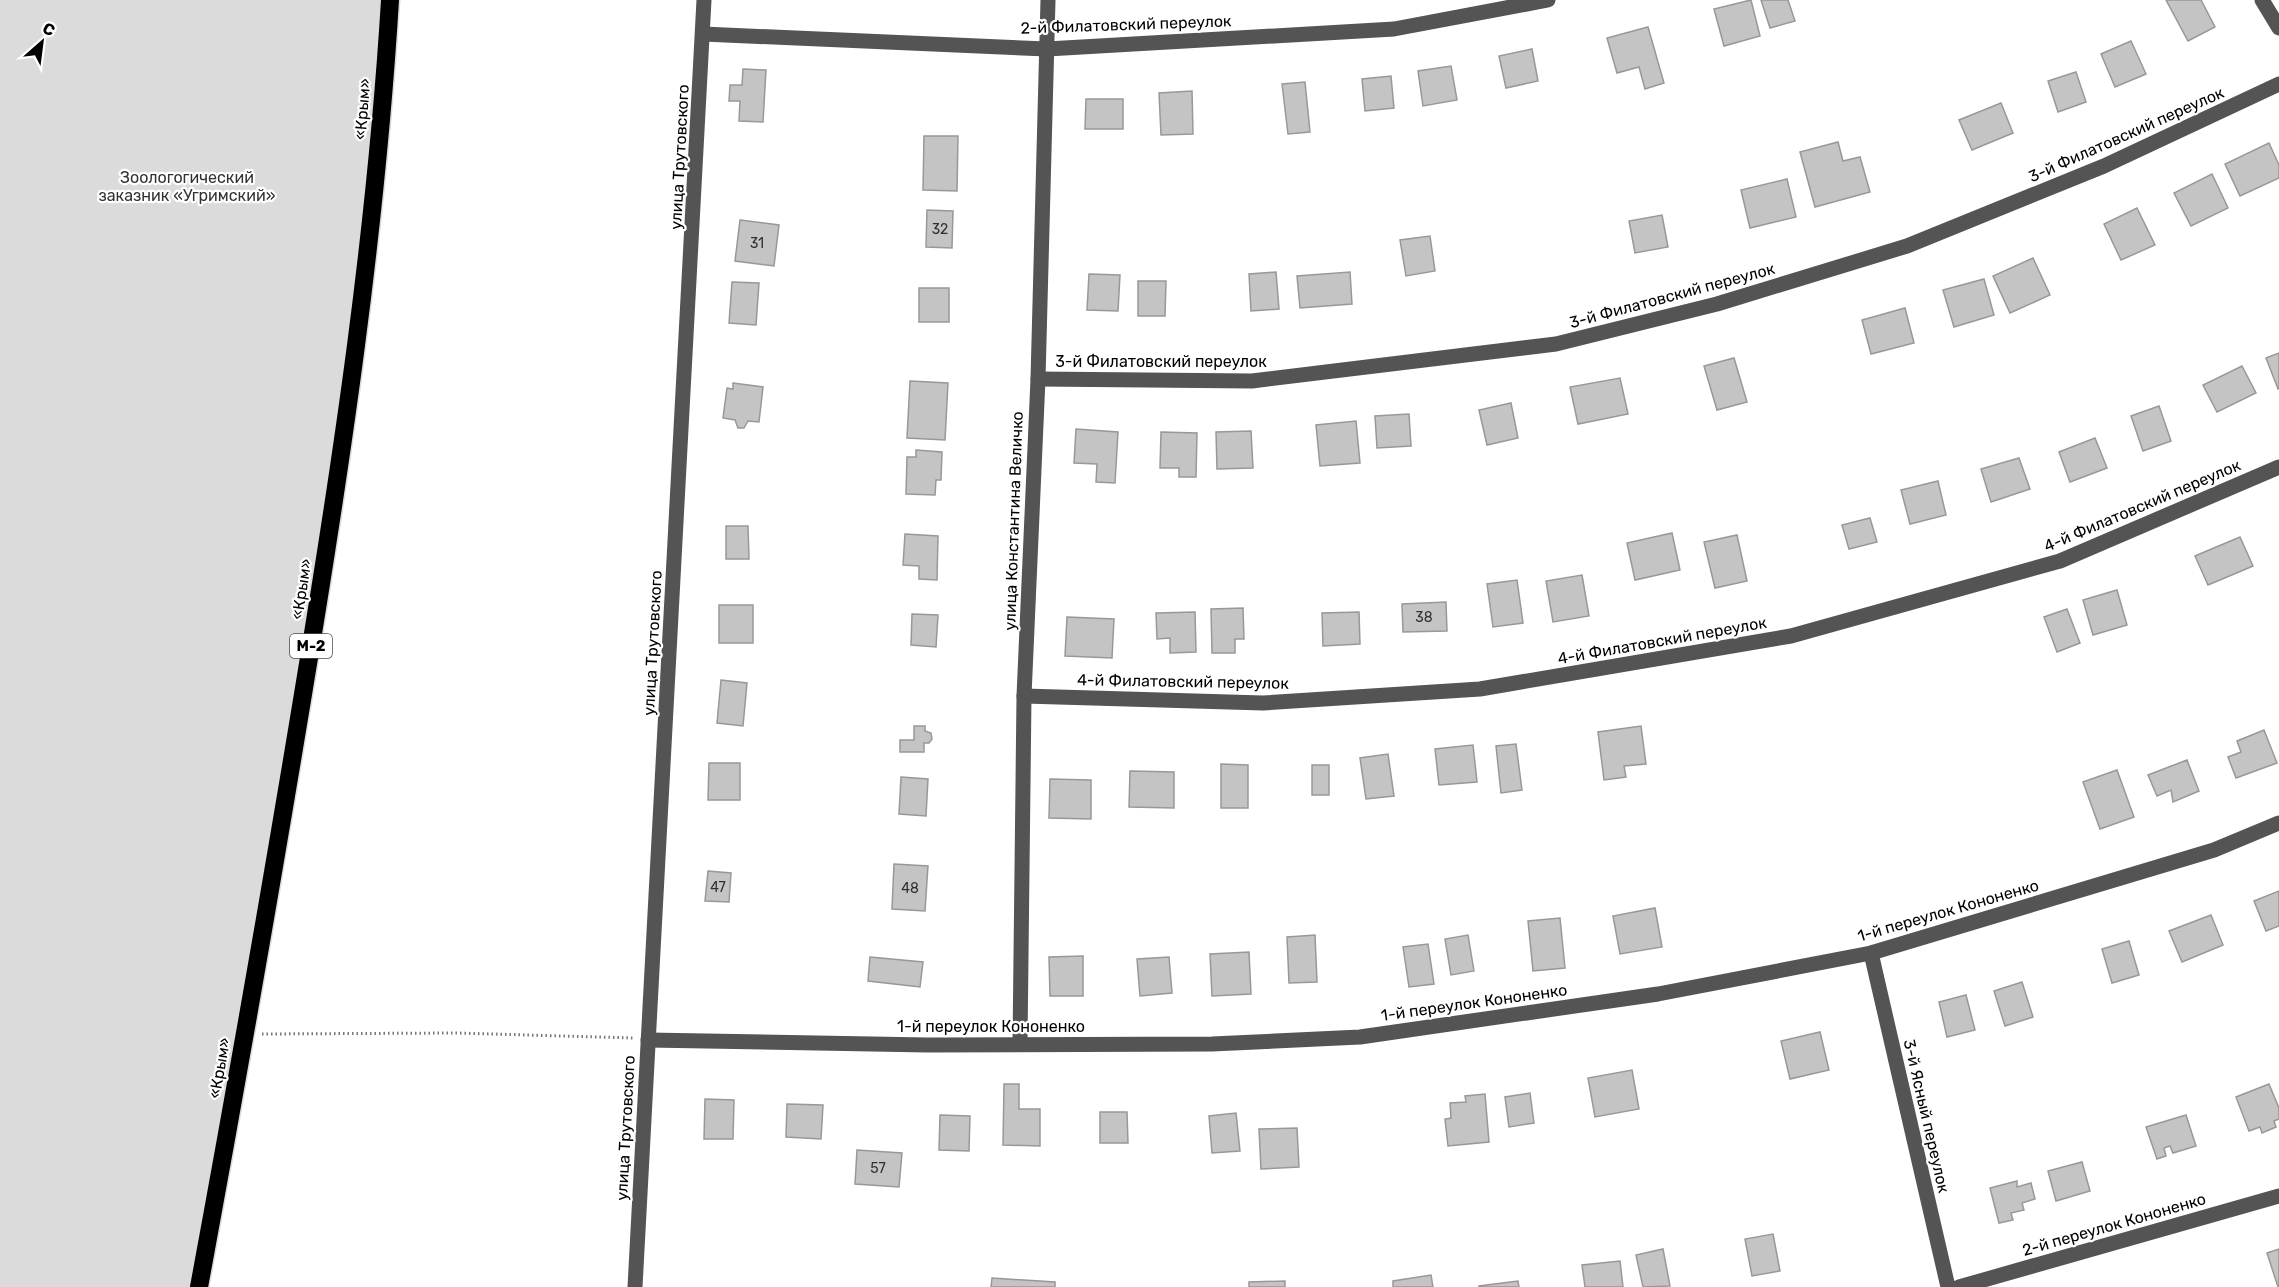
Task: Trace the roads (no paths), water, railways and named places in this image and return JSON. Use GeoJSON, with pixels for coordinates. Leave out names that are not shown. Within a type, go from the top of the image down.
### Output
{"type":"FeatureCollection","features":[{"type":"Feature","properties":{"kind":"highway","name":"«Крым»"},"geometry":{"type":"LineString","coordinates":[[199,1287],[245,1032],[337,486],[368,253],[390,0]]}},
{"type":"Feature","properties":{"kind":"street","name":"улица Трутовского"},"geometry":{"type":"LineString","coordinates":[[635,1287],[704,0]]}},
{"type":"Feature","properties":{"kind":"street","name":"улица Константина Величко"},"geometry":{"type":"LineString","coordinates":[[1020,1044],[1024,696],[1038,379],[1048,0]]}},
{"type":"Feature","properties":{"kind":"street","name":"2-й Филатовский переулок"},"geometry":{"type":"LineString","coordinates":[[703,34],[1047,49],[1394,28],[1548,0]]}},
{"type":"Feature","properties":{"kind":"street"},"geometry":{"type":"LineString","coordinates":[[2262,0],[2279,28]]}},
{"type":"Feature","properties":{"kind":"street","name":"3-й Филатовский переулок"},"geometry":{"type":"LineString","coordinates":[[1038,379],[1252,381],[1556,344],[1717,304],[1907,246],[2104,166],[2279,84]]}},
{"type":"Feature","properties":{"kind":"street","name":"4-й Филатовский переулок"},"geometry":{"type":"LineString","coordinates":[[1024,696],[1263,703],[1480,689],[1791,636],[2060,561],[2279,467]]}},
{"type":"Feature","properties":{"kind":"street","name":"1-й переулок Кононенко"},"geometry":{"type":"LineString","coordinates":[[648,1040],[1212,1044],[1360,1037],[1658,994],[1871,953],[2214,850],[2279,823]]}},
{"type":"Feature","properties":{"kind":"street","name":"3-й Ясный переулок"},"geometry":{"type":"LineString","coordinates":[[1871,953],[1948,1287]]}},
{"type":"Feature","properties":{"kind":"street","name":"2-й переулок Кононенко"},"geometry":{"type":"LineString","coordinates":[[1959,1287],[2279,1196]]}},
{"type":"Feature","properties":{"kind":"park label","name":"Зоологогический заказник «Угримский»"},"geometry":{"type":"Point","coordinates":[187,186]}}]}
